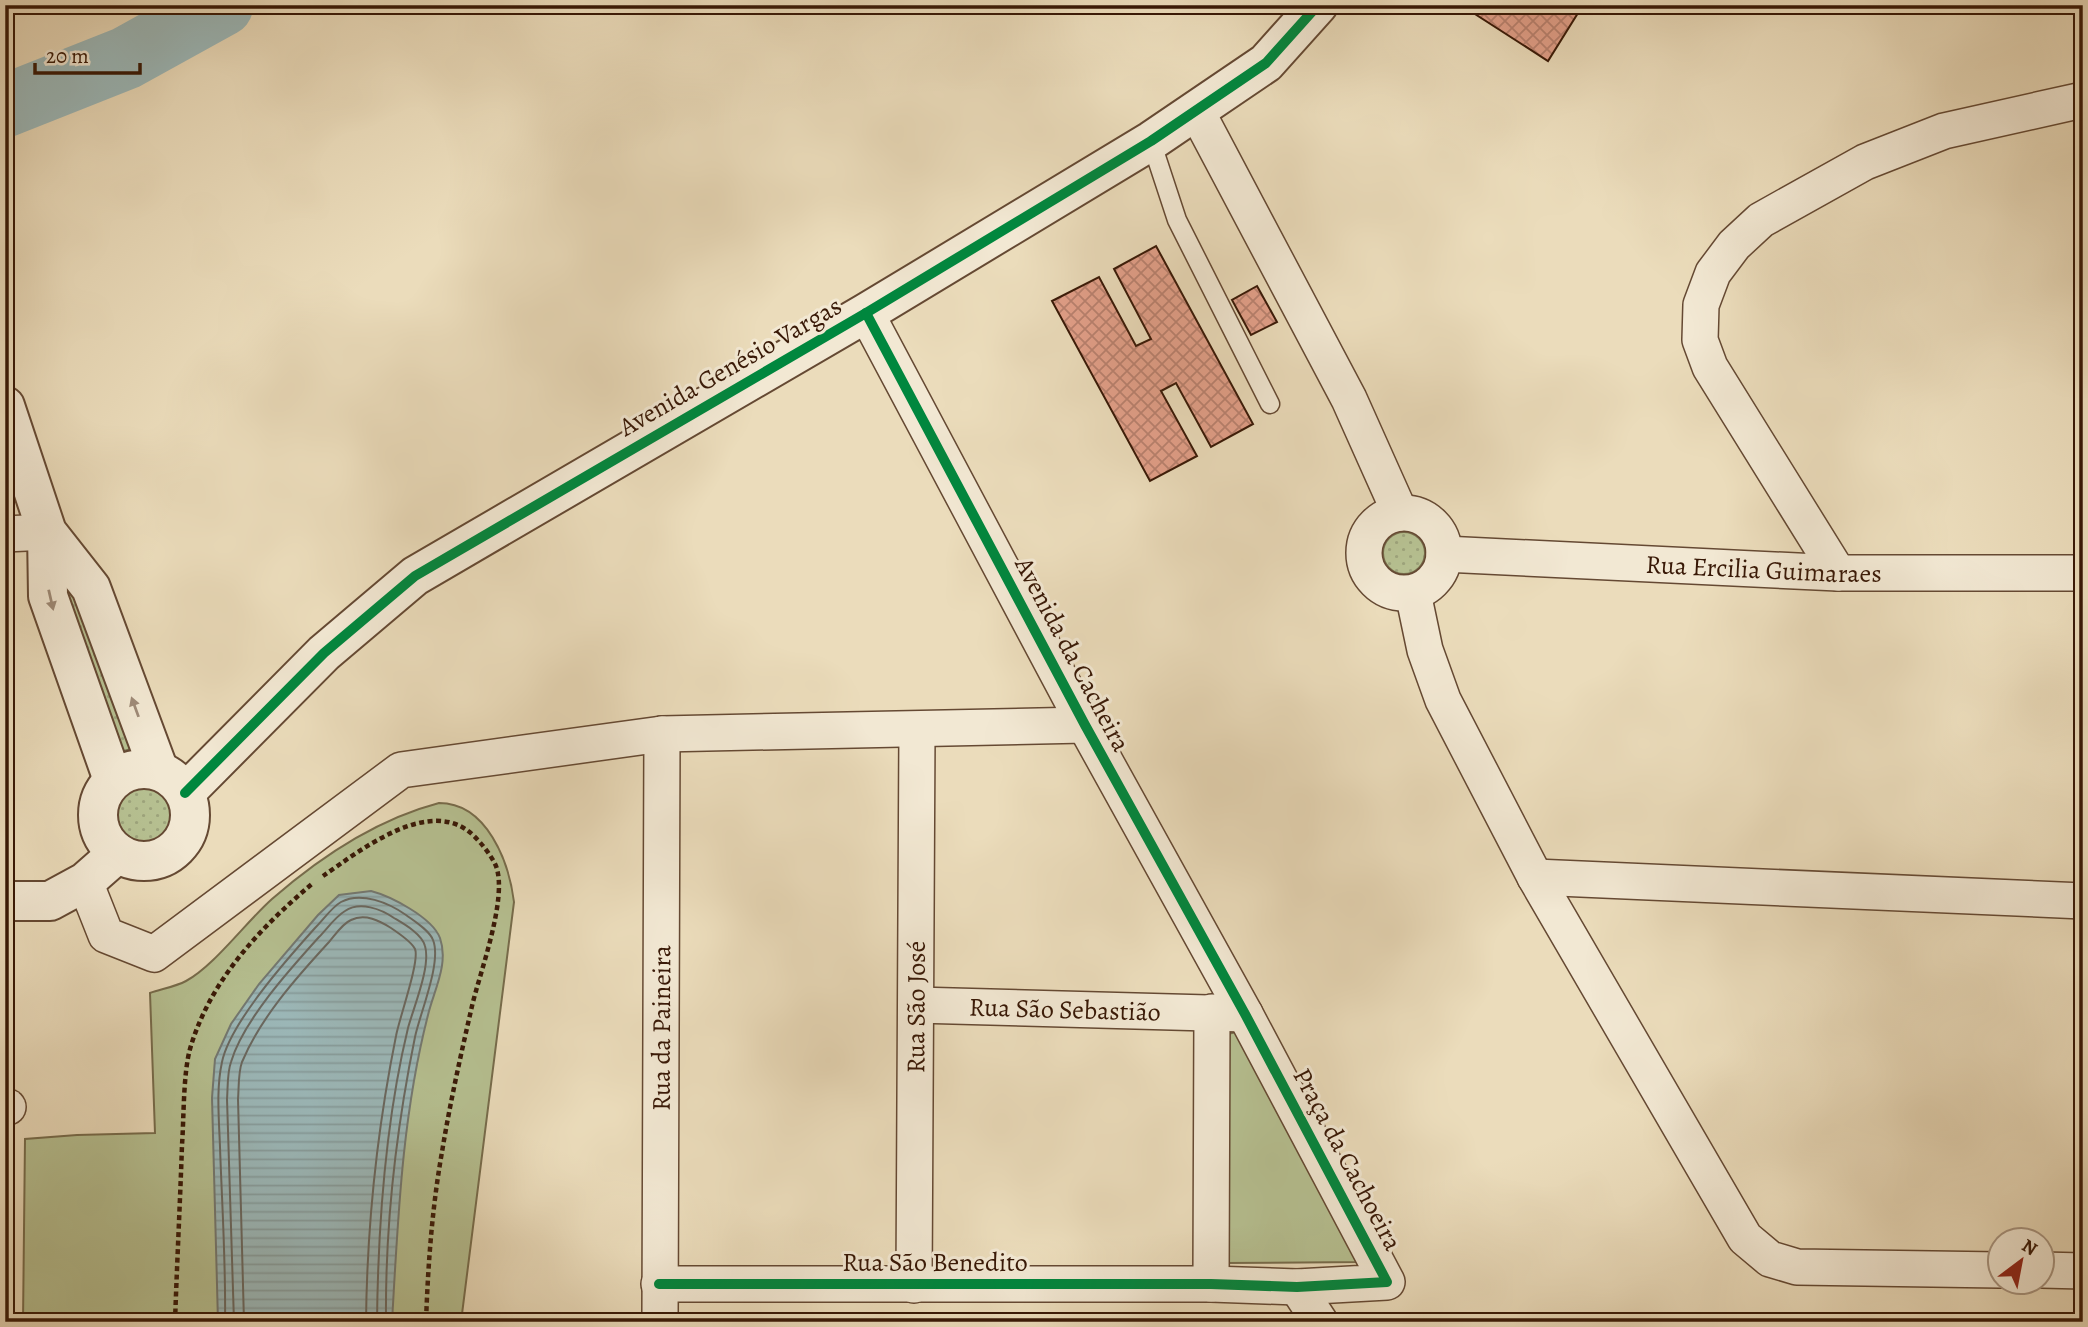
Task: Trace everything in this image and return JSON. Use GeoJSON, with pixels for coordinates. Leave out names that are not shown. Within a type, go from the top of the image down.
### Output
{"type":"FeatureCollection","features":[{"type":"Feature","properties":{"kind":"street","name":"Avenida Genésio Vargas"},"geometry":{"type":"LineString","coordinates":[[172,782],[415,576],[866,313],[1152,141],[1266,63],[1318,5]]}},
{"type":"Feature","properties":{"kind":"street"},"geometry":{"type":"LineString","coordinates":[[1838,573],[1710,367],[1700,340],[1701,305],[1713,273],[1734,245],[1761,220],[1865,162],[1944,131],[2078,101]]}},
{"type":"Feature","properties":{"kind":"street"},"geometry":{"type":"LineString","coordinates":[[1197,112],[1349,399],[1399,513]]}},
{"type":"Feature","properties":{"kind":"street","name":"Avenida da Cacheira"},"geometry":{"type":"LineString","coordinates":[[866,313],[1085,725],[1228,1013]]}},
{"type":"Feature","properties":{"kind":"street"},"geometry":{"type":"LineString","coordinates":[[5,406],[47,532],[48,596],[113,780]]}},
{"type":"Feature","properties":{"kind":"street"},"geometry":{"type":"LineString","coordinates":[[1399,513],[1414,514],[1426,519],[1436,528],[1443,541],[1444,554],[1443,567],[1436,579],[1426,588],[1413,593],[1399,593],[1385,589],[1373,579],[1366,567],[1363,553],[1366,538],[1374,526],[1386,517],[1399,513]]}},
{"type":"Feature","properties":{"kind":"street"},"geometry":{"type":"LineString","coordinates":[[47,532],[91,588],[172,782],[190,807],[190,823],[185,837],[176,849],[163,858],[132,860],[118,853],[107,843],[97,814],[101,799],[113,780],[133,770],[146,768],[172,782]]}},
{"type":"Feature","properties":{"kind":"street"},"geometry":{"type":"LineString","coordinates":[[5,534],[47,532]]}},
{"type":"Feature","properties":{"kind":"street","name":"Rua Ercilia Guimaraes"},"geometry":{"type":"LineString","coordinates":[[1444,554],[1838,573],[2083,573]]}},
{"type":"Feature","properties":{"kind":"street"},"geometry":{"type":"LineString","coordinates":[[1413,593],[1425,650],[1443,699],[1535,877],[1745,1238],[1770,1259],[1797,1267],[1986,1270]]}},
{"type":"Feature","properties":{"kind":"street"},"geometry":{"type":"LineString","coordinates":[[85,883],[106,935],[154,954],[401,770],[662,734],[1085,725]]}},
{"type":"Feature","properties":{"kind":"street","name":"Rua São José"},"geometry":{"type":"LineString","coordinates":[[914,1284],[917,730]]}},
{"type":"Feature","properties":{"kind":"street","name":"Rua da Paineira"},"geometry":{"type":"LineString","coordinates":[[660,1322],[662,734]]}},
{"type":"Feature","properties":{"kind":"street"},"geometry":{"type":"LineString","coordinates":[[5,901],[50,901],[85,883],[118,853]]}},
{"type":"Feature","properties":{"kind":"street"},"geometry":{"type":"LineString","coordinates":[[1535,877],[2083,901]]}},
{"type":"Feature","properties":{"kind":"street","name":"Rua São Sebastião"},"geometry":{"type":"LineString","coordinates":[[916,1005],[1228,1013]]}},
{"type":"Feature","properties":{"kind":"street"},"geometry":{"type":"LineString","coordinates":[[1211,1284],[1228,1013]]}},
{"type":"Feature","properties":{"kind":"street","name":"Praça da Cachoeira"},"geometry":{"type":"LineString","coordinates":[[1211,1284],[1297,1287],[1387,1282],[1228,1013]]}},
{"type":"Feature","properties":{"kind":"street"},"geometry":{"type":"LineString","coordinates":[[2056,1270],[2083,1271]]}},
{"type":"Feature","properties":{"kind":"street","name":"Rua São Benedito"},"geometry":{"type":"LineString","coordinates":[[659,1284],[1211,1284]]}},
{"type":"Feature","properties":{"kind":"street"},"geometry":{"type":"LineString","coordinates":[[1297,1287],[1320,1322]]}},
{"type":"Feature","properties":{"kind":"lane"},"geometry":{"type":"LineString","coordinates":[[1152,141],[1177,220],[1270,404]]}},
{"type":"Feature","properties":{"kind":"path"},"geometry":{"type":"LineString","coordinates":[[175,1322],[184,1108],[190,1050],[216,988],[247,947],[280,911],[315,882],[367,845],[398,830],[437,819],[465,827],[482,844],[496,866],[499,886],[493,925],[472,1004],[442,1153],[429,1251],[426,1322]]}},
{"type":"Feature","properties":{"kind":"green space"},"geometry":{"type":"Polygon","coordinates":[[[1404,532],[1419,538],[1425,553],[1419,568],[1404,574],[1389,568],[1383,553],[1389,538],[1404,532]]]}},
{"type":"Feature","properties":{"kind":"green space"},"geometry":{"type":"Polygon","coordinates":[[[77,575],[138,747],[117,753],[62,579],[77,575]]]}},
{"type":"Feature","properties":{"kind":"green space"},"geometry":{"type":"Polygon","coordinates":[[[145,785],[157,787],[167,794],[174,804],[174,828],[167,838],[157,845],[145,847],[133,845],[123,838],[116,828],[114,816],[116,804],[123,794],[133,787],[145,785]]]}},
{"type":"Feature","properties":{"kind":"green space"},"geometry":{"type":"Polygon","coordinates":[[[439,803],[456,806],[483,824],[501,853],[514,902],[461,1322],[23,1322],[25,1139],[155,1133],[150,993],[182,983],[197,974],[219,955],[272,899],[329,855],[394,819],[439,803]]]}},
{"type":"Feature","properties":{"kind":"green space"},"geometry":{"type":"Polygon","coordinates":[[[1241,1031],[1364,1262],[1224,1263],[1223,1035],[1241,1031]]]}},
{"type":"Feature","properties":{"kind":"water"},"geometry":{"type":"Polygon","coordinates":[[[371,891],[399,903],[429,922],[440,938],[443,957],[412,1091],[399,1206],[392,1322],[218,1322],[212,1098],[215,1059],[231,1024],[259,984],[318,915],[339,895],[371,891]]]}},
{"type":"Feature","properties":{"kind":"building"},"geometry":{"type":"Polygon","coordinates":[[[1461,5],[1583,5],[1548,61],[1461,5]]]}},
{"type":"Feature","properties":{"kind":"building"},"geometry":{"type":"Polygon","coordinates":[[[1156,246],[1253,424],[1211,447],[1176,383],[1161,391],[1197,456],[1150,481],[1052,301],[1099,277],[1136,346],[1151,339],[1114,269],[1156,246]]]}},
{"type":"Feature","properties":{"kind":"building"},"geometry":{"type":"Polygon","coordinates":[[[1257,286],[1277,322],[1251,335],[1232,300],[1257,286]]]}},
{"type":"Feature","properties":{"kind":"waterway"},"geometry":{"type":"LineString","coordinates":[[5,106],[126,58],[222,5]]}},
{"type":"Feature","properties":{"kind":"cycle path"},"geometry":{"type":"LineString","coordinates":[[185,793],[324,653],[415,576],[866,313],[1151,141],[1266,63],[1318,5]]}},
{"type":"Feature","properties":{"kind":"cycle path"},"geometry":{"type":"LineString","coordinates":[[659,1284],[1211,1284],[1297,1287],[1387,1282],[1245,1014],[1085,725],[866,313]]}}]}
